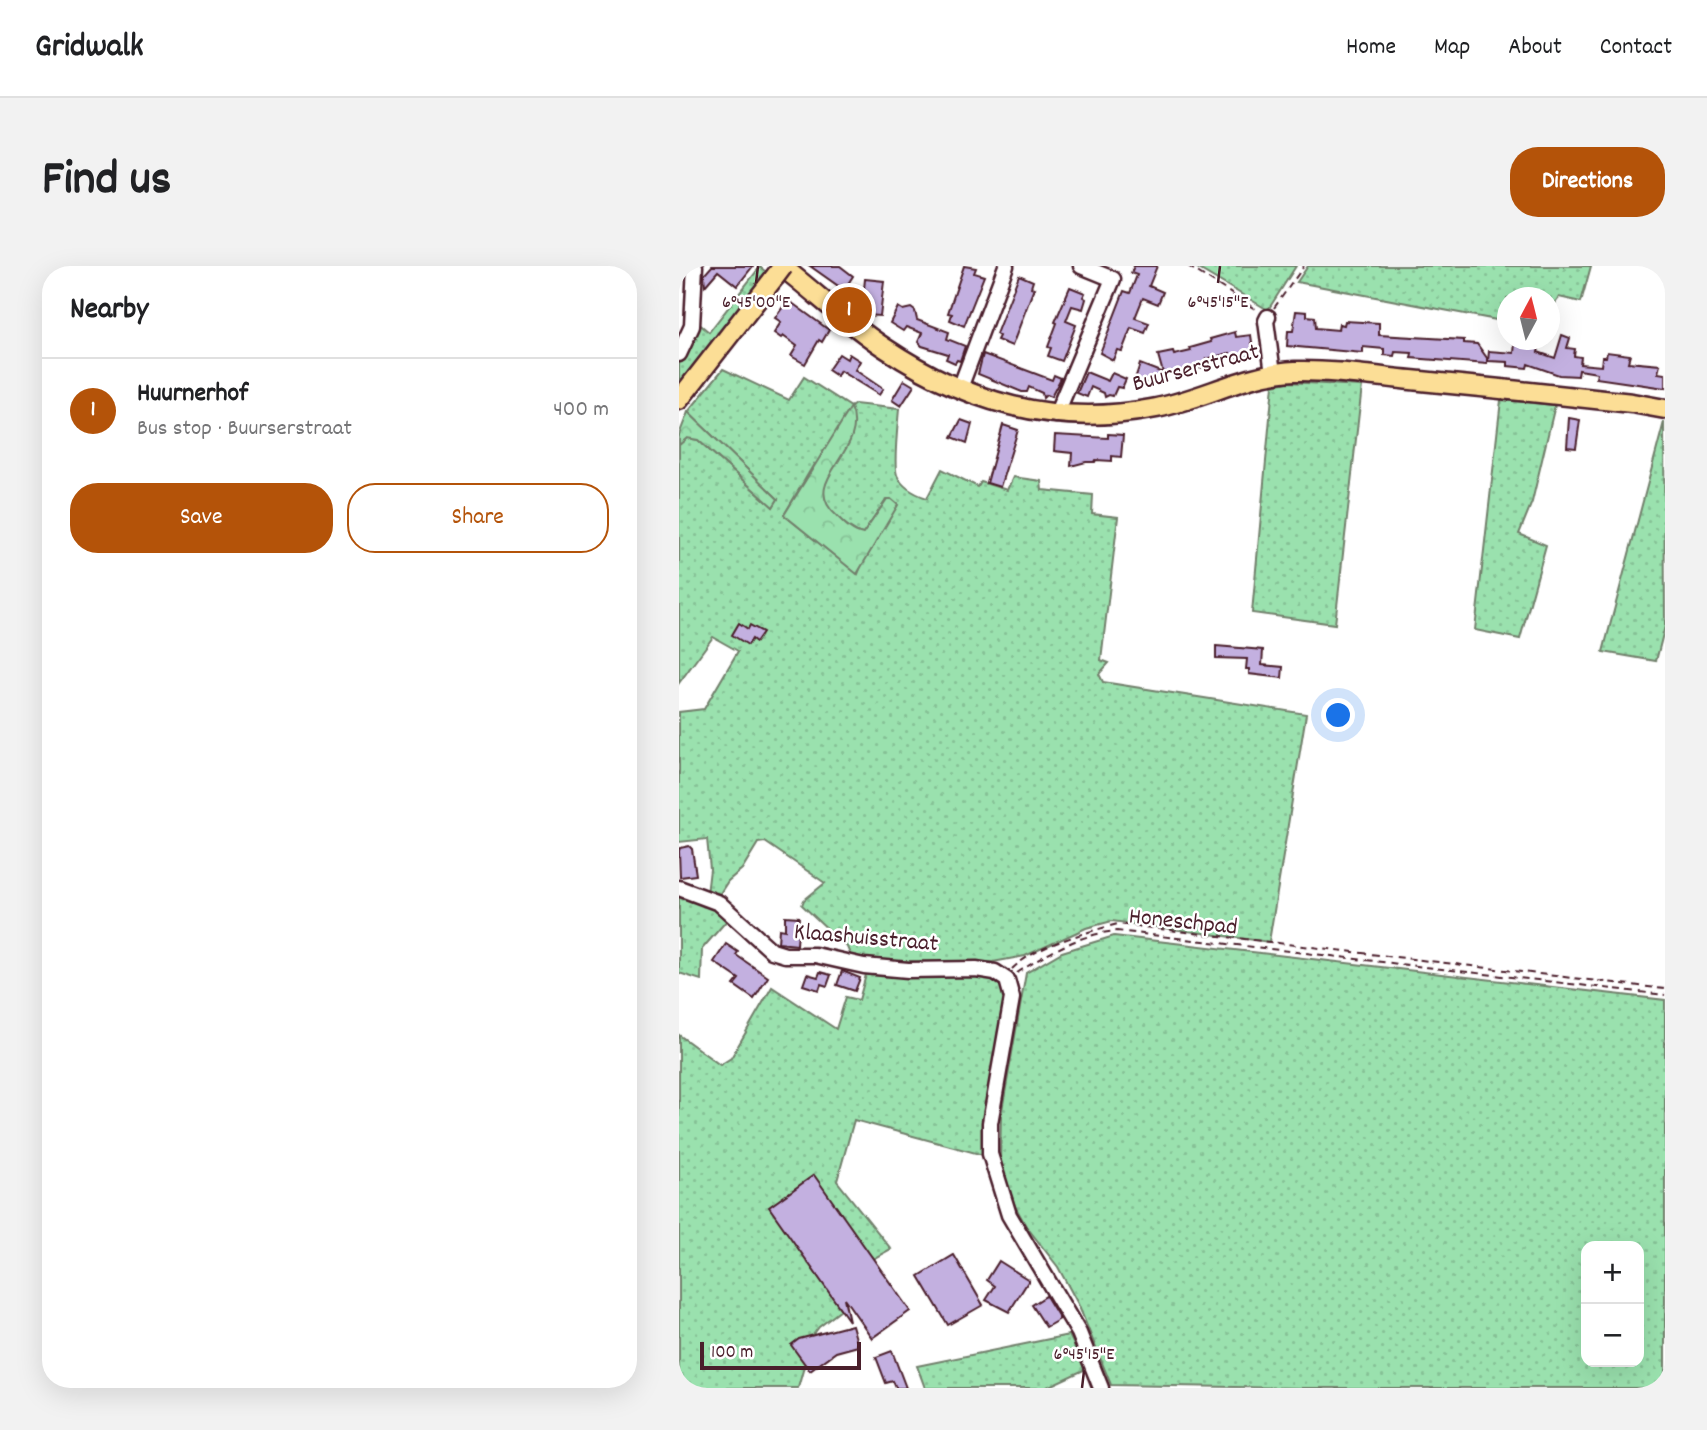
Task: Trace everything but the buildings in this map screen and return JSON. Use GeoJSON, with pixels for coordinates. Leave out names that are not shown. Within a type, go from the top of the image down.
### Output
{"type":"FeatureCollection","features":[{"type":"Feature","properties":{"kind":"main road","name":"Buurserstraat"},"geometry":{"type":"LineString","coordinates":[[779,270],[908,363],[960,388],[1026,411],[1056,415],[1109,416],[1157,408],[1273,373],[1299,371],[1632,403],[1665,409]]}},
{"type":"Feature","properties":{"kind":"main road"},"geometry":{"type":"LineString","coordinates":[[679,400],[779,270]]}},
{"type":"Feature","properties":{"kind":"street"},"geometry":{"type":"LineString","coordinates":[[679,354],[692,326],[695,266]]}},
{"type":"Feature","properties":{"kind":"street"},"geometry":{"type":"LineString","coordinates":[[960,388],[1006,266]]}},
{"type":"Feature","properties":{"kind":"street"},"geometry":{"type":"LineString","coordinates":[[1056,415],[1113,279],[1081,266]]}},
{"type":"Feature","properties":{"kind":"street"},"geometry":{"type":"LineString","coordinates":[[1268,317],[1266,321],[1273,373]]}},
{"type":"Feature","properties":{"kind":"street","name":"Klaashuisstraat"},"geometry":{"type":"LineString","coordinates":[[679,888],[719,903],[772,951],[785,955],[815,955],[864,966],[908,970],[976,969],[995,972],[1007,979]]}},
{"type":"Feature","properties":{"kind":"street"},"geometry":{"type":"LineString","coordinates":[[1007,979],[1012,998],[991,1123],[990,1154],[1009,1215],[1074,1324],[1101,1388]]}},
{"type":"Feature","properties":{"kind":"path"},"geometry":{"type":"LineString","coordinates":[[1188,266],[1268,317],[1304,266]]}},
{"type":"Feature","properties":{"kind":"path","name":"Honeschpad"},"geometry":{"type":"LineString","coordinates":[[1007,979],[1013,967],[1052,945],[1118,924],[1665,989]]}},
{"type":"Feature","properties":{"kind":"path","name":"Honeschpad"},"geometry":{"type":"LineString","coordinates":[[1007,979],[1053,949],[1091,936],[1117,931],[1665,995]]}},
{"type":"Feature","properties":{"kind":"green space"},"geometry":{"type":"Polygon","coordinates":[[[1194,266],[1296,266],[1268,310],[1194,266]]]}},
{"type":"Feature","properties":{"kind":"green space"},"geometry":{"type":"Polygon","coordinates":[[[1308,266],[1591,266],[1581,302],[1560,297],[1560,287],[1497,287],[1497,320],[1297,282],[1308,266]]]}},
{"type":"Feature","properties":{"kind":"green space"},"geometry":{"type":"Polygon","coordinates":[[[760,267],[766,272],[764,278],[679,385],[679,355],[696,321],[709,332],[760,267]]]}},
{"type":"Feature","properties":{"kind":"green space"},"geometry":{"type":"Polygon","coordinates":[[[723,369],[789,400],[804,377],[851,407],[855,404],[899,409],[897,475],[906,486],[918,494],[927,498],[942,469],[978,487],[981,482],[1007,490],[1013,477],[1041,481],[1042,490],[1093,495],[1092,514],[1118,517],[1101,660],[1109,663],[1099,674],[1103,682],[1306,714],[1269,942],[1112,921],[1086,928],[1025,956],[993,962],[853,961],[847,947],[802,905],[804,900],[825,883],[765,842],[758,843],[742,869],[728,881],[717,898],[707,894],[710,869],[707,839],[679,842],[679,712],[704,709],[738,651],[713,637],[679,683],[679,445],[687,438],[698,440],[773,507],[778,499],[688,412],[723,369]],[[814,464],[784,515],[858,574],[887,499],[863,534],[859,533],[831,511],[824,497],[827,480],[814,464]]]}},
{"type":"Feature","properties":{"kind":"green space"},"geometry":{"type":"Polygon","coordinates":[[[1288,382],[1362,386],[1335,624],[1252,613],[1273,385],[1288,382]]]}},
{"type":"Feature","properties":{"kind":"green space"},"geometry":{"type":"Polygon","coordinates":[[[1501,400],[1555,405],[1532,502],[1519,534],[1546,545],[1520,639],[1475,630],[1501,400]]]}},
{"type":"Feature","properties":{"kind":"green space"},"geometry":{"type":"Polygon","coordinates":[[[851,407],[854,423],[851,438],[829,477],[825,490],[826,502],[845,524],[863,534],[887,499],[898,505],[857,574],[784,515],[851,407]]]}},
{"type":"Feature","properties":{"kind":"green space"},"geometry":{"type":"Polygon","coordinates":[[[688,412],[778,499],[773,507],[698,440],[687,438],[679,445],[679,435],[688,412]]]}},
{"type":"Feature","properties":{"kind":"green space"},"geometry":{"type":"Polygon","coordinates":[[[1664,422],[1665,626],[1656,661],[1603,652],[1664,422]]]}},
{"type":"Feature","properties":{"kind":"green space"},"geometry":{"type":"Polygon","coordinates":[[[679,894],[710,906],[729,918],[702,949],[701,980],[679,973],[679,894]]]}},
{"type":"Feature","properties":{"kind":"green space"},"geometry":{"type":"Polygon","coordinates":[[[1114,936],[1665,1000],[1665,1388],[1111,1385],[1078,1304],[1058,1267],[1026,1226],[1015,1206],[1000,1162],[1001,1116],[1026,973],[1062,952],[1114,936]]]}},
{"type":"Feature","properties":{"kind":"green space"},"geometry":{"type":"Polygon","coordinates":[[[867,971],[980,973],[1000,982],[1006,989],[982,1136],[983,1155],[854,1120],[837,1181],[891,1249],[825,1285],[841,1310],[813,1335],[798,1388],[679,1388],[679,1035],[720,1065],[731,1058],[772,987],[836,1029],[846,997],[859,1000],[867,971]]]}},
{"type":"Feature","properties":{"kind":"green space"},"geometry":{"type":"Polygon","coordinates":[[[1069,1335],[1086,1369],[1045,1388],[925,1388],[917,1366],[1069,1335]]]}},
{"type":"Feature","properties":{"kind":"place","name":"Huurnerhof"},"geometry":{"type":"Point","coordinates":[849,310]}}]}
